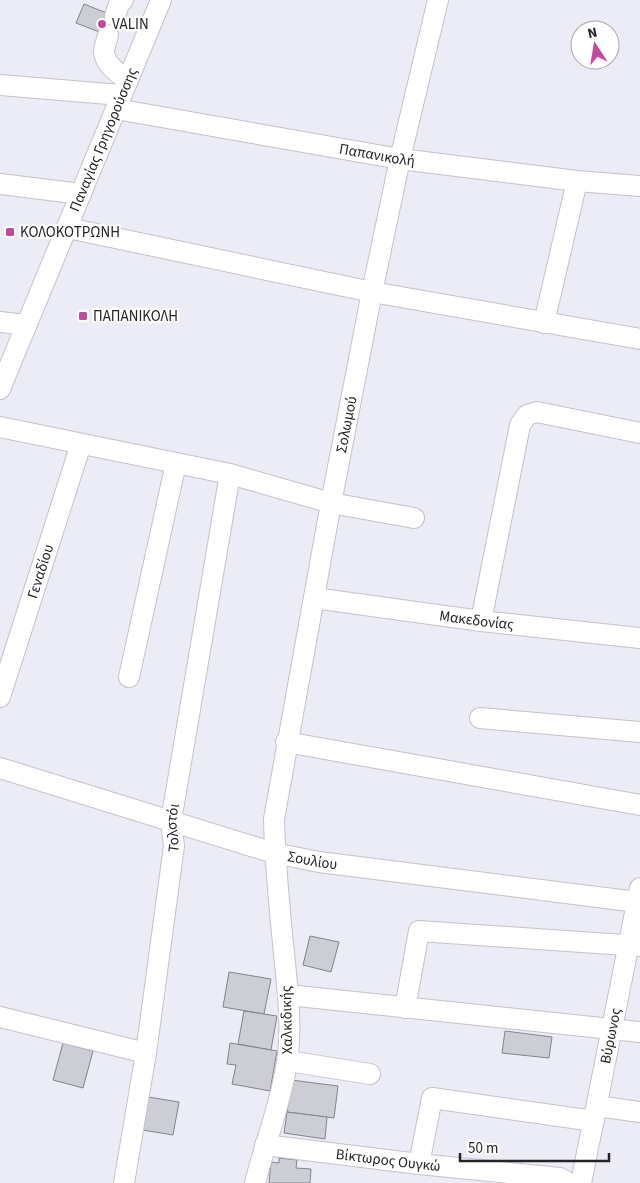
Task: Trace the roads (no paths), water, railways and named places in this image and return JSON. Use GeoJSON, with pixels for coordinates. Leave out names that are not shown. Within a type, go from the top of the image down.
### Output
{"type":"FeatureCollection","features":[{"type":"Feature","properties":{"kind":"street","name":"Παναγίας Γρηγορούσσης"},"geometry":{"type":"LineString","coordinates":[[0,389],[161,0]]}},
{"type":"Feature","properties":{"kind":"street","name":"Σολωμού"},"geometry":{"type":"LineString","coordinates":[[274,854],[274,819],[286,742],[331,502],[400,159],[438,0]]}},
{"type":"Feature","properties":{"kind":"street"},"geometry":{"type":"LineString","coordinates":[[108,35],[104,51],[106,60],[114,71],[122,95]]}},
{"type":"Feature","properties":{"kind":"street","name":"Παπανικολή"},"geometry":{"type":"LineString","coordinates":[[0,85],[122,95],[400,159],[577,181],[640,186]]}},
{"type":"Feature","properties":{"kind":"street"},"geometry":{"type":"LineString","coordinates":[[544,323],[577,181]]}},
{"type":"Feature","properties":{"kind":"street"},"geometry":{"type":"LineString","coordinates":[[0,184],[81,194]]}},
{"type":"Feature","properties":{"kind":"street"},"geometry":{"type":"LineString","coordinates":[[68,228],[372,292],[640,339]]}},
{"type":"Feature","properties":{"kind":"street"},"geometry":{"type":"LineString","coordinates":[[0,322],[26,325]]}},
{"type":"Feature","properties":{"kind":"street"},"geometry":{"type":"LineString","coordinates":[[481,621],[520,425],[527,415],[537,412],[640,433]]}},
{"type":"Feature","properties":{"kind":"street"},"geometry":{"type":"LineString","coordinates":[[0,427],[230,474],[331,502],[414,518]]}},
{"type":"Feature","properties":{"kind":"street","name":"Γεναδίου"},"geometry":{"type":"LineString","coordinates":[[0,697],[81,444]]}},
{"type":"Feature","properties":{"kind":"street"},"geometry":{"type":"LineString","coordinates":[[129,677],[176,463]]}},
{"type":"Feature","properties":{"kind":"street","name":"Τολστόι"},"geometry":{"type":"LineString","coordinates":[[124,1183],[146,1053],[174,846],[171,821],[230,474]]}},
{"type":"Feature","properties":{"kind":"street","name":"Μακεδονίας"},"geometry":{"type":"LineString","coordinates":[[314,598],[481,621],[640,638]]}},
{"type":"Feature","properties":{"kind":"street"},"geometry":{"type":"LineString","coordinates":[[480,718],[640,732]]}},
{"type":"Feature","properties":{"kind":"street"},"geometry":{"type":"LineString","coordinates":[[286,742],[640,805]]}},
{"type":"Feature","properties":{"kind":"street","name":"Σουλίου"},"geometry":{"type":"LineString","coordinates":[[0,768],[274,854],[319,862],[638,895]]}},
{"type":"Feature","properties":{"kind":"street","name":"Χαλκιδικής"},"geometry":{"type":"LineString","coordinates":[[255,1183],[264,1145],[280,1097],[288,1061],[290,1026],[288,995],[274,854]]}},
{"type":"Feature","properties":{"kind":"street","name":"Βύρωνος"},"geometry":{"type":"LineString","coordinates":[[581,1183],[612,1030],[634,945],[638,895]]}},
{"type":"Feature","properties":{"kind":"street"},"geometry":{"type":"LineString","coordinates":[[406,1008],[419,931],[634,945]]}},
{"type":"Feature","properties":{"kind":"street"},"geometry":{"type":"LineString","coordinates":[[288,995],[640,1032]]}},
{"type":"Feature","properties":{"kind":"street"},"geometry":{"type":"LineString","coordinates":[[0,1017],[146,1053]]}},
{"type":"Feature","properties":{"kind":"street"},"geometry":{"type":"LineString","coordinates":[[288,1061],[370,1074]]}},
{"type":"Feature","properties":{"kind":"street"},"geometry":{"type":"LineString","coordinates":[[419,1164],[432,1098],[595,1114],[640,1112]]}},
{"type":"Feature","properties":{"kind":"street","name":"Βίκτωρος Ουγκώ"},"geometry":{"type":"LineString","coordinates":[[264,1145],[419,1164],[560,1178],[569,1183]]}},
{"type":"Feature","properties":{"kind":"place","name":"VALIN"},"geometry":{"type":"Point","coordinates":[102,24]}},
{"type":"Feature","properties":{"kind":"place","name":"ΚΟΛΟΚΟΤΡΩΝΗ"},"geometry":{"type":"Point","coordinates":[10,232]}},
{"type":"Feature","properties":{"kind":"place","name":"ΠΑΠΑΝΙΚΟΛΗ"},"geometry":{"type":"Point","coordinates":[83,316]}}]}
